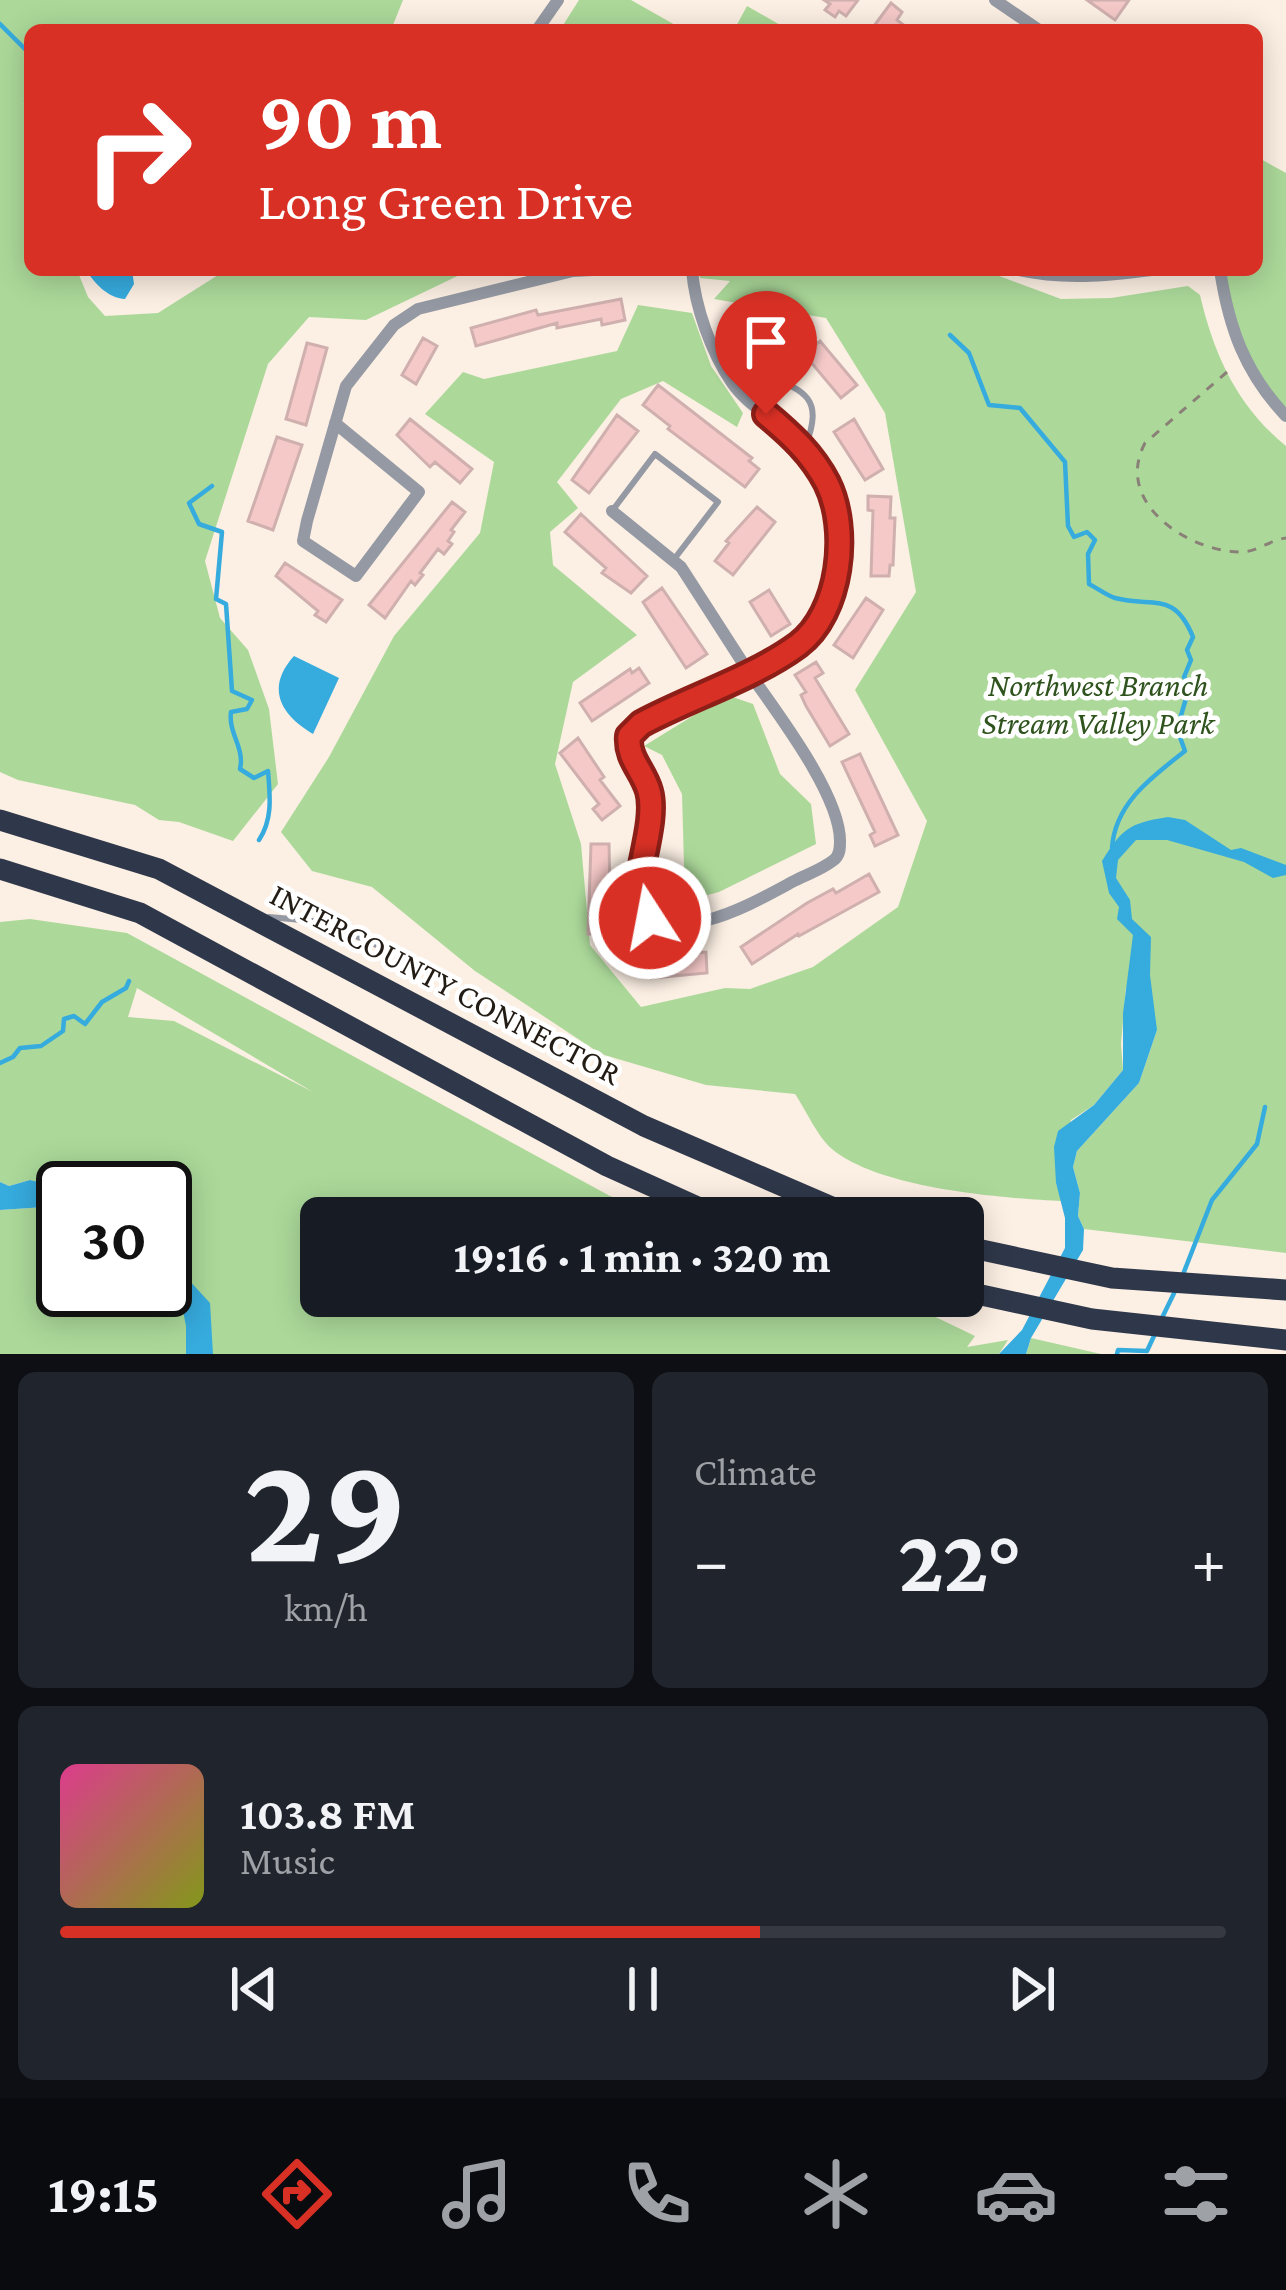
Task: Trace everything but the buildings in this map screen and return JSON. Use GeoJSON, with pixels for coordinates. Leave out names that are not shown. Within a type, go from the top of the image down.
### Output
{"type":"FeatureCollection","features":[{"type":"Feature","properties":{"kind":"highway","name":"INTERCOUNTY CONNECTOR"},"geometry":{"type":"LineString","coordinates":[[0,820],[159,869],[644,1126],[808,1197]]}},
{"type":"Feature","properties":{"kind":"highway"},"geometry":{"type":"LineString","coordinates":[[0,869],[140,913],[608,1166],[676,1197]]}},
{"type":"Feature","properties":{"kind":"highway"},"geometry":{"type":"LineString","coordinates":[[984,1251],[1112,1278],[1286,1290]]}},
{"type":"Feature","properties":{"kind":"highway"},"geometry":{"type":"LineString","coordinates":[[984,1295],[1092,1318],[1286,1340]]}},
{"type":"Feature","properties":{"kind":"street"},"geometry":{"type":"LineString","coordinates":[[995,0],[1030,24]]}},
{"type":"Feature","properties":{"kind":"street"},"geometry":{"type":"LineString","coordinates":[[335,423],[419,492],[356,576],[304,541],[335,423],[346,386],[394,325],[418,309],[553,276]]}},
{"type":"Feature","properties":{"kind":"street"},"geometry":{"type":"LineString","coordinates":[[612,511],[673,561],[713,613],[748,671],[808,758],[833,811],[840,848],[836,858],[702,922],[674,924],[650,918],[637,899],[650,792],[628,750],[629,736],[641,724],[748,671],[770,664],[803,642],[834,588],[837,524],[830,489],[804,449],[735,388],[715,354],[694,276]]}},
{"type":"Feature","properties":{"kind":"street"},"geometry":{"type":"LineString","coordinates":[[1044,276],[1102,276]]}},
{"type":"Feature","properties":{"kind":"street"},"geometry":{"type":"LineString","coordinates":[[1221,276],[1234,340],[1253,377],[1286,416]]}},
{"type":"Feature","properties":{"kind":"lane"},"geometry":{"type":"LineString","coordinates":[[735,388],[765,375],[798,388],[812,404],[815,419],[804,449]]}},
{"type":"Feature","properties":{"kind":"lane"},"geometry":{"type":"LineString","coordinates":[[612,511],[655,454],[718,502],[673,561]]}},
{"type":"Feature","properties":{"kind":"lane"},"geometry":{"type":"LineString","coordinates":[[254,918],[323,922],[386,949]]}},
{"type":"Feature","properties":{"kind":"path"},"geometry":{"type":"LineString","coordinates":[[1227,372],[1144,443],[1138,457],[1141,488],[1156,519],[1181,537],[1212,550],[1247,553],[1286,538]]}},
{"type":"Feature","properties":{"kind":"green space"},"geometry":{"type":"Polygon","coordinates":[[[0,0],[403,0],[393,24],[24,24],[24,276],[79,276],[88,297],[105,316],[158,313],[217,276],[458,276],[366,320],[309,317],[268,364],[205,561],[220,618],[248,650],[269,709],[278,784],[233,841],[159,820],[135,805],[0,772],[0,0]]]}},
{"type":"Feature","properties":{"kind":"green space"},"geometry":{"type":"Polygon","coordinates":[[[579,0],[631,0],[673,24],[564,24],[579,0]]]}},
{"type":"Feature","properties":{"kind":"green space"},"geometry":{"type":"Polygon","coordinates":[[[747,6],[778,24],[737,24],[747,6]]]}},
{"type":"Feature","properties":{"kind":"green space"},"geometry":{"type":"Polygon","coordinates":[[[1263,160],[1286,173],[1286,416],[1253,377],[1222,276],[1263,276],[1263,160]]]}},
{"type":"Feature","properties":{"kind":"green space","name":"Northwest Branch Stream Valley Park"},"geometry":{"type":"Polygon","coordinates":[[[999,276],[1061,299],[1111,298],[1188,286],[1200,295],[1230,378],[1254,414],[1286,446],[1286,1253],[1084,1229],[1078,1216],[1080,1193],[1073,1167],[1077,1151],[1139,1083],[1157,1030],[1126,987],[1123,1070],[1094,1105],[1071,1120],[1056,1183],[1062,1201],[942,1189],[853,1163],[832,1149],[795,1094],[706,1085],[601,1054],[475,971],[372,887],[312,871],[281,832],[329,757],[394,636],[480,533],[494,462],[425,414],[463,372],[484,379],[617,351],[638,305],[692,313],[711,366],[743,413],[737,427],[663,381],[621,399],[557,482],[578,508],[550,532],[553,565],[637,635],[573,682],[555,764],[581,844],[590,945],[641,1007],[725,988],[750,989],[813,967],[898,907],[927,821],[855,690],[916,592],[885,413],[826,318],[714,299],[730,281],[700,278],[999,276]]]}},
{"type":"Feature","properties":{"kind":"green space"},"geometry":{"type":"Polygon","coordinates":[[[727,695],[753,704],[780,774],[811,804],[816,844],[719,892],[685,901],[682,794],[662,755],[644,746],[727,695]]]}},
{"type":"Feature","properties":{"kind":"green space"},"geometry":{"type":"Polygon","coordinates":[[[30,919],[127,933],[613,1197],[300,1197],[300,1317],[936,1317],[975,1336],[967,1347],[1008,1340],[999,1354],[0,1354],[0,1210],[36,1208],[36,1317],[192,1317],[192,1161],[36,1161],[36,1181],[9,1186],[0,1182],[0,922],[30,919]],[[137,988],[128,1017],[174,1021],[313,1092],[137,988]]]}},
{"type":"Feature","properties":{"kind":"green space"},"geometry":{"type":"Polygon","coordinates":[[[1031,1338],[1101,1354],[1026,1354],[1031,1338]]]}},
{"type":"Feature","properties":{"kind":"water"},"geometry":{"type":"Polygon","coordinates":[[[91,276],[133,276],[134,284],[125,299],[113,296],[91,276]]]}},
{"type":"Feature","properties":{"kind":"water"},"geometry":{"type":"Polygon","coordinates":[[[294,656],[339,678],[313,734],[292,718],[280,699],[280,678],[294,656]]]}},
{"type":"Feature","properties":{"kind":"water"},"geometry":{"type":"Polygon","coordinates":[[[1168,817],[1185,820],[1231,850],[1241,848],[1286,865],[1286,875],[1273,878],[1244,862],[1167,840],[1136,840],[1118,860],[1116,878],[1130,900],[1132,919],[1151,937],[1157,1030],[1139,1083],[1077,1151],[1073,1167],[1080,1193],[1083,1250],[1026,1354],[999,1354],[1022,1330],[1065,1248],[1065,1218],[1056,1183],[1058,1131],[1094,1105],[1123,1070],[1123,1013],[1133,935],[1117,919],[1119,907],[1109,893],[1102,861],[1128,829],[1168,817]]]}},
{"type":"Feature","properties":{"kind":"water"},"geometry":{"type":"Polygon","coordinates":[[[36,1181],[36,1208],[0,1210],[0,1182],[9,1186],[36,1181]]]}},
{"type":"Feature","properties":{"kind":"water"},"geometry":{"type":"Polygon","coordinates":[[[192,1283],[210,1303],[213,1354],[186,1354],[184,1317],[192,1317],[192,1283]]]}},
{"type":"Feature","properties":{"kind":"waterway"},"geometry":{"type":"LineString","coordinates":[[0,24],[24,48]]}},
{"type":"Feature","properties":{"kind":"waterway"},"geometry":{"type":"LineString","coordinates":[[950,335],[969,353],[989,405],[1020,408],[1065,462],[1068,526],[1074,537],[1087,532],[1095,540],[1088,554],[1089,584],[1115,598],[1170,607],[1193,637],[1184,677],[1190,685],[1177,729],[1185,751],[1128,804],[1112,848]]}},
{"type":"Feature","properties":{"kind":"waterway"},"geometry":{"type":"LineString","coordinates":[[212,486],[189,503],[199,524],[222,532],[216,599],[226,604],[232,691],[252,700],[247,709],[231,712],[240,769],[254,778],[268,771],[269,816],[259,840]]}},
{"type":"Feature","properties":{"kind":"waterway"},"geometry":{"type":"LineString","coordinates":[[0,1063],[20,1048],[41,1046],[63,1031],[64,1019],[74,1016],[85,1024],[102,1002],[126,988],[129,981]]}},
{"type":"Feature","properties":{"kind":"waterway"},"geometry":{"type":"LineString","coordinates":[[1182,1277],[1212,1200],[1257,1144],[1265,1107]]}},
{"type":"Feature","properties":{"kind":"waterway"},"geometry":{"type":"LineString","coordinates":[[1161,1320],[1177,1287]]}},
{"type":"Feature","properties":{"kind":"waterway"},"geometry":{"type":"LineString","coordinates":[[1117,1354],[1118,1350],[1147,1351],[1154,1336]]}},
{"type":"Feature","properties":{"kind":"route"},"geometry":{"type":"LineString","coordinates":[[650,918],[637,899],[650,792],[628,750],[629,736],[676,705],[770,664],[803,642],[834,588],[837,524],[830,489],[798,440],[766,414]]}}]}
